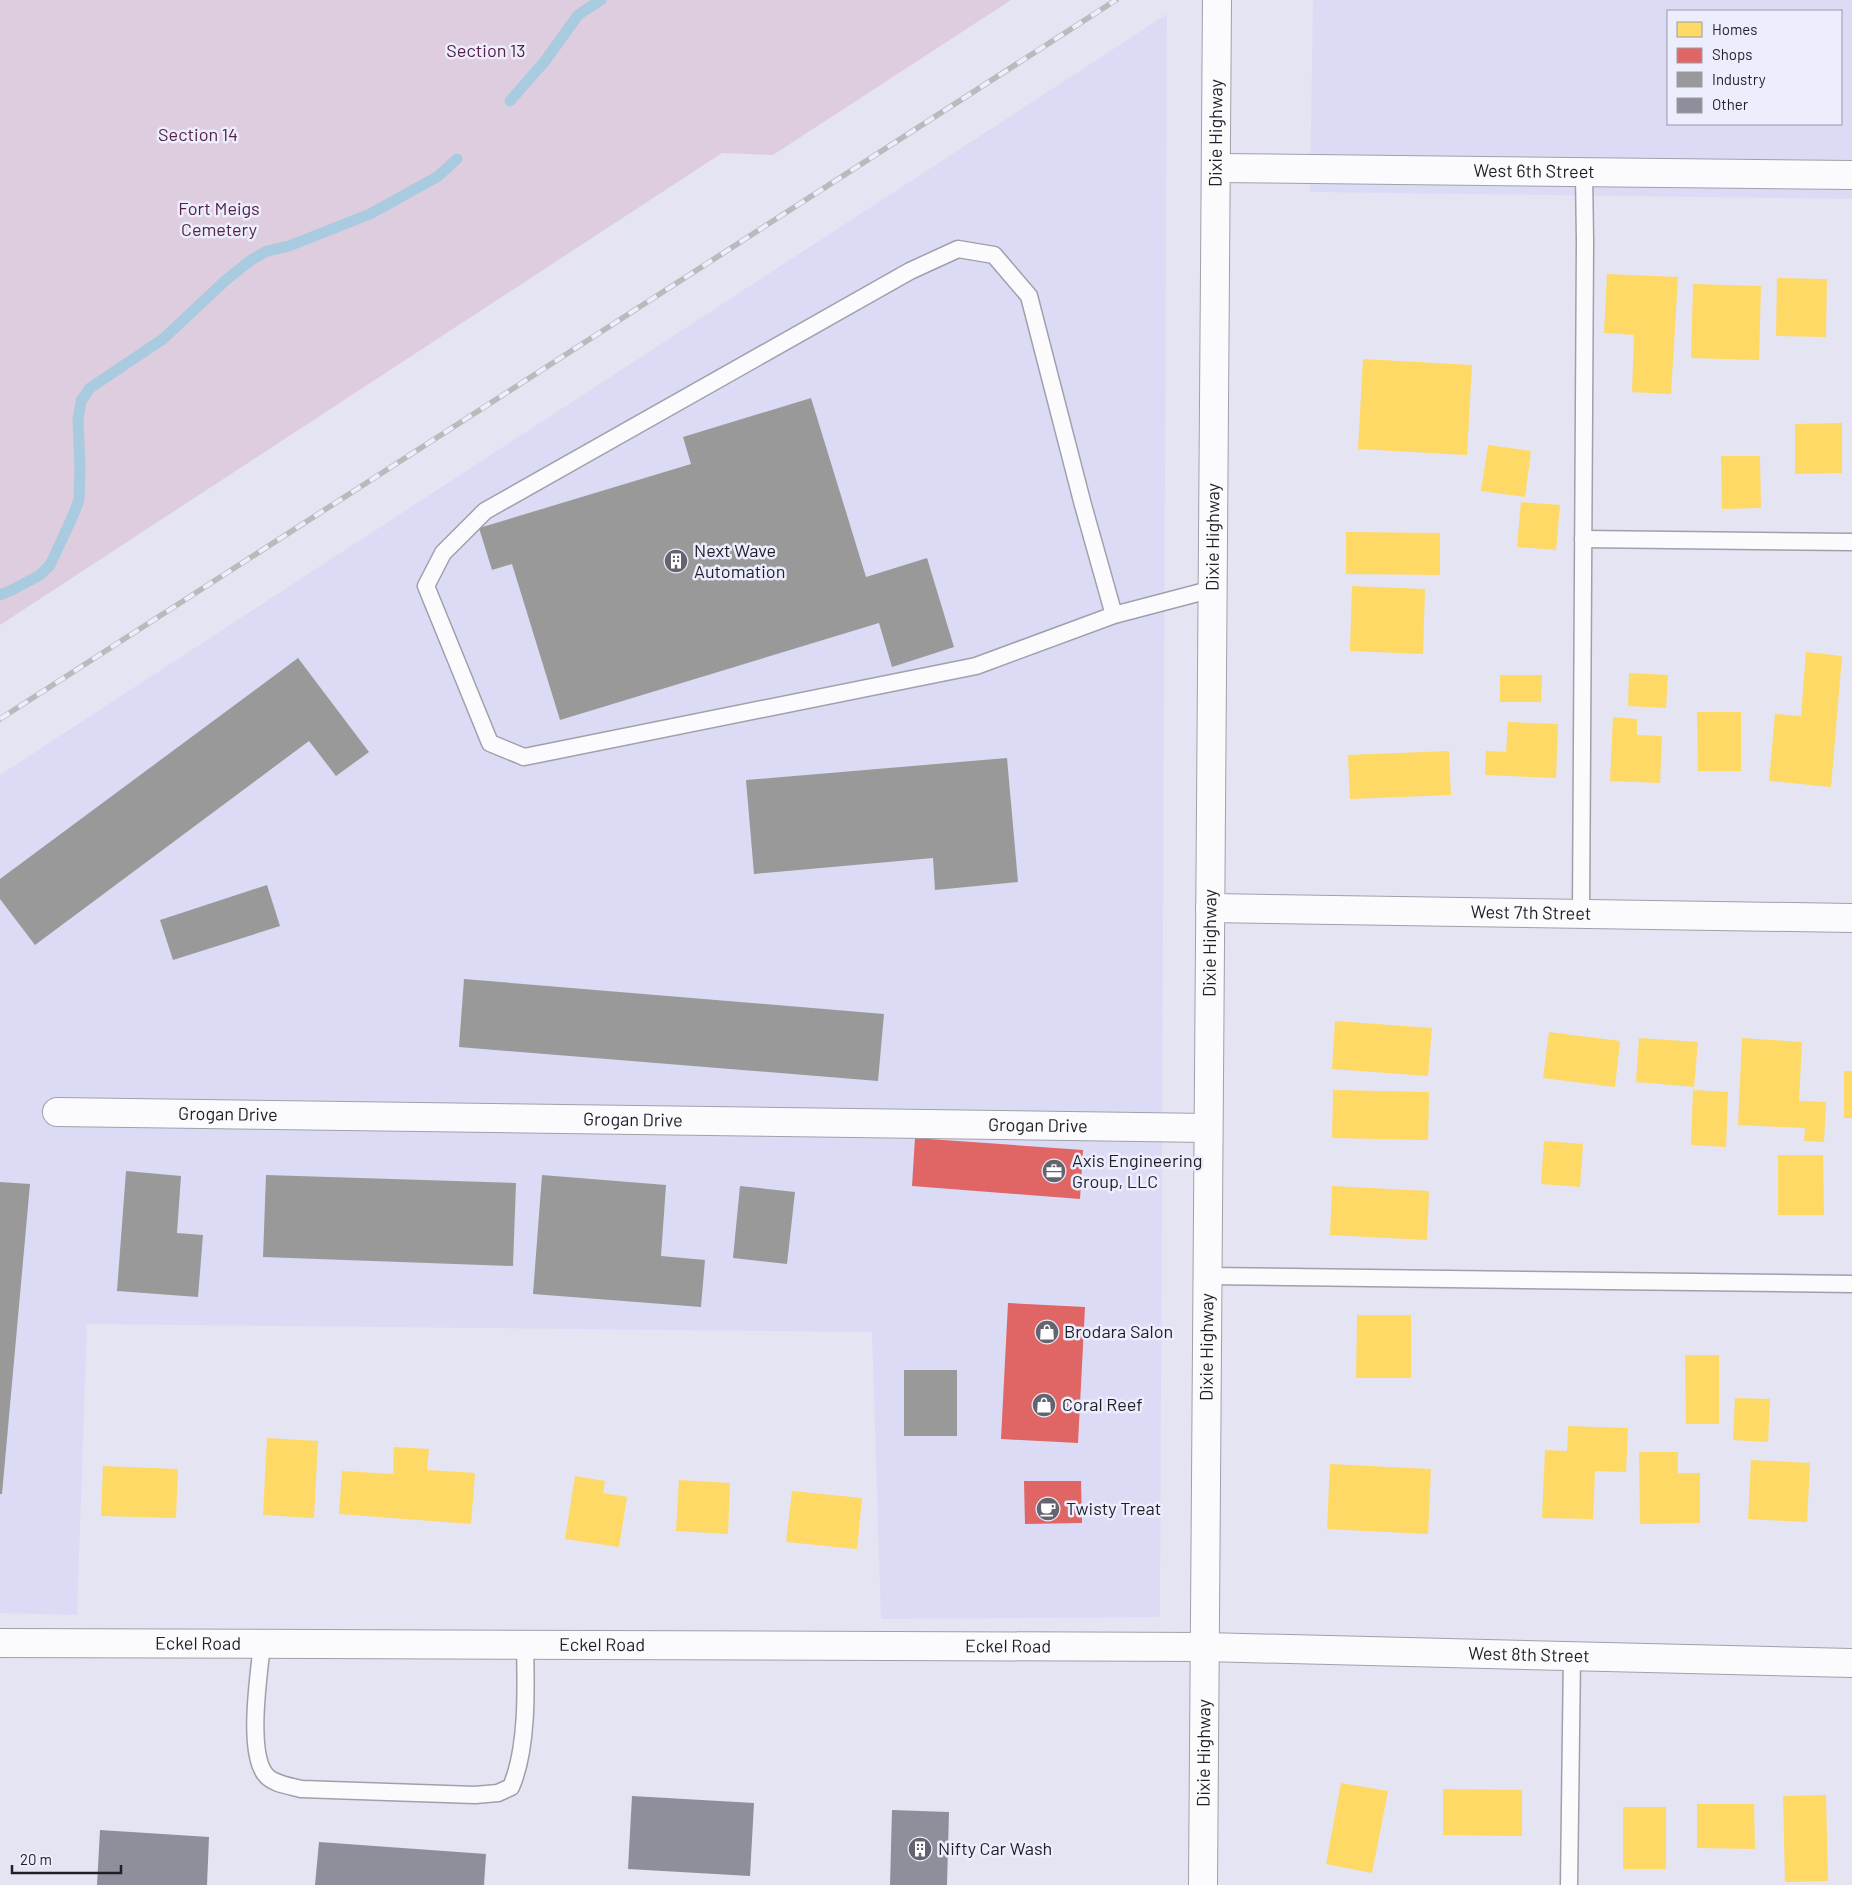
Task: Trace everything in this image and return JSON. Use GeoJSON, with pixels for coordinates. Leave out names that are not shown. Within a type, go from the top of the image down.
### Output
{"type":"FeatureCollection","features":[{"type":"Feature","properties":{"kind":"street","name":"Dixie Highway"},"geometry":{"type":"LineString","coordinates":[[1203,1885],[1217,0]]}},
{"type":"Feature","properties":{"kind":"street","name":"West 6th Street"},"geometry":{"type":"LineString","coordinates":[[1216,168],[1852,175]]}},
{"type":"Feature","properties":{"kind":"street","name":"West 7th Street"},"geometry":{"type":"LineString","coordinates":[[1210,908],[1852,918]]}},
{"type":"Feature","properties":{"kind":"street","name":"Grogan Drive"},"geometry":{"type":"LineString","coordinates":[[57,1112],[1208,1128]]}},
{"type":"Feature","properties":{"kind":"street","name":"Eckel Road"},"geometry":{"type":"LineString","coordinates":[[0,1643],[1205,1647]]}},
{"type":"Feature","properties":{"kind":"street","name":"West 8th Street"},"geometry":{"type":"LineString","coordinates":[[1205,1647],[1852,1663]]}},
{"type":"Feature","properties":{"kind":"lane"},"geometry":{"type":"LineString","coordinates":[[1581,914],[1584,173]]}},
{"type":"Feature","properties":{"kind":"lane"},"geometry":{"type":"LineString","coordinates":[[1114,615],[1029,296],[994,255],[958,249],[910,271],[485,512],[443,553],[426,586],[490,743],[524,757],[976,666],[1114,615],[1213,589]]}},
{"type":"Feature","properties":{"kind":"lane"},"geometry":{"type":"LineString","coordinates":[[1583,539],[1852,542]]}},
{"type":"Feature","properties":{"kind":"lane"},"geometry":{"type":"LineString","coordinates":[[1207,1276],[1852,1284]]}},
{"type":"Feature","properties":{"kind":"lane"},"geometry":{"type":"LineString","coordinates":[[262,1644],[254,1727],[260,1764],[266,1775],[278,1783],[300,1789],[475,1795],[498,1793],[511,1788],[518,1772],[527,1694],[525,1644]]}},
{"type":"Feature","properties":{"kind":"lane"},"geometry":{"type":"LineString","coordinates":[[1569,1885],[1572,1656]]}},
{"type":"Feature","properties":{"kind":"shaded area"},"geometry":{"type":"Polygon","coordinates":[[[1313,0],[1852,0],[1852,199],[1310,192],[1313,0]]]}},
{"type":"Feature","properties":{"kind":"shaded area"},"geometry":{"type":"Polygon","coordinates":[[[1167,14],[1160,1617],[881,1619],[872,1332],[87,1324],[77,1615],[0,1613],[0,775],[1167,14]]]}},
{"type":"Feature","properties":{"kind":"green space","name":"Fort Meigs Cemetery"},"geometry":{"type":"Polygon","coordinates":[[[0,0],[1011,0],[773,155],[722,153],[0,625],[0,0]]]}},
{"type":"Feature","properties":{"kind":"building: Homes"},"geometry":{"type":"Polygon","coordinates":[[[1607,274],[1678,277],[1671,394],[1632,392],[1634,335],[1604,333],[1607,274]]]}},
{"type":"Feature","properties":{"kind":"building: Homes"},"geometry":{"type":"Polygon","coordinates":[[[1777,278],[1827,279],[1826,337],[1776,336],[1777,278]]]}},
{"type":"Feature","properties":{"kind":"building: Homes"},"geometry":{"type":"Polygon","coordinates":[[[1693,284],[1761,286],[1759,360],[1691,358],[1693,284]]]}},
{"type":"Feature","properties":{"kind":"building: Homes"},"geometry":{"type":"Polygon","coordinates":[[[1363,359],[1472,365],[1467,455],[1358,449],[1363,359]]]}},
{"type":"Feature","properties":{"kind":"building: Homes"},"geometry":{"type":"Polygon","coordinates":[[[1842,423],[1842,473],[1795,474],[1795,424],[1842,423]]]}},
{"type":"Feature","properties":{"kind":"building: Homes"},"geometry":{"type":"Polygon","coordinates":[[[1488,445],[1531,451],[1525,497],[1481,491],[1488,445]]]}},
{"type":"Feature","properties":{"kind":"building: Homes"},"geometry":{"type":"Polygon","coordinates":[[[1721,456],[1760,456],[1761,508],[1722,509],[1721,456]]]}},
{"type":"Feature","properties":{"kind":"building: Homes"},"geometry":{"type":"Polygon","coordinates":[[[1521,502],[1560,505],[1556,550],[1517,547],[1521,502]]]}},
{"type":"Feature","properties":{"kind":"building: Homes"},"geometry":{"type":"Polygon","coordinates":[[[1346,532],[1440,533],[1440,575],[1346,574],[1346,532]]]}},
{"type":"Feature","properties":{"kind":"building: Homes"},"geometry":{"type":"Polygon","coordinates":[[[1352,586],[1425,589],[1423,654],[1350,651],[1352,586]]]}},
{"type":"Feature","properties":{"kind":"building: Homes"},"geometry":{"type":"Polygon","coordinates":[[[1806,652],[1842,656],[1831,787],[1769,781],[1775,714],[1801,716],[1806,652]]]}},
{"type":"Feature","properties":{"kind":"building: Homes"},"geometry":{"type":"Polygon","coordinates":[[[1629,673],[1668,675],[1666,708],[1628,706],[1629,673]]]}},
{"type":"Feature","properties":{"kind":"building: Homes"},"geometry":{"type":"Polygon","coordinates":[[[1500,675],[1542,675],[1541,702],[1500,702],[1500,675]]]}},
{"type":"Feature","properties":{"kind":"building: Homes"},"geometry":{"type":"Polygon","coordinates":[[[1697,712],[1741,712],[1741,771],[1698,771],[1697,712]]]}},
{"type":"Feature","properties":{"kind":"building: Homes"},"geometry":{"type":"Polygon","coordinates":[[[1613,717],[1637,719],[1637,735],[1662,736],[1660,783],[1610,781],[1613,717]]]}},
{"type":"Feature","properties":{"kind":"building: Homes"},"geometry":{"type":"Polygon","coordinates":[[[1508,722],[1558,724],[1556,778],[1485,775],[1486,751],[1506,752],[1508,722]]]}},
{"type":"Feature","properties":{"kind":"building: Homes"},"geometry":{"type":"Polygon","coordinates":[[[1449,751],[1451,795],[1350,799],[1348,755],[1449,751]]]}},
{"type":"Feature","properties":{"kind":"building: Homes"},"geometry":{"type":"Polygon","coordinates":[[[1335,1021],[1432,1028],[1428,1076],[1332,1069],[1335,1021]]]}},
{"type":"Feature","properties":{"kind":"building: Homes"},"geometry":{"type":"Polygon","coordinates":[[[1549,1032],[1620,1041],[1615,1087],[1543,1078],[1549,1032]]]}},
{"type":"Feature","properties":{"kind":"building: Homes"},"geometry":{"type":"Polygon","coordinates":[[[1639,1038],[1698,1042],[1694,1087],[1636,1082],[1639,1038]]]}},
{"type":"Feature","properties":{"kind":"building: Homes"},"geometry":{"type":"Polygon","coordinates":[[[1742,1038],[1802,1042],[1799,1101],[1826,1102],[1824,1142],[1804,1141],[1805,1128],[1738,1125],[1742,1038]]]}},
{"type":"Feature","properties":{"kind":"building: Homes"},"geometry":{"type":"Polygon","coordinates":[[[1844,1071],[1852,1071],[1852,1118],[1844,1118],[1844,1071]]]}},
{"type":"Feature","properties":{"kind":"building: Homes"},"geometry":{"type":"Polygon","coordinates":[[[1333,1090],[1429,1092],[1428,1140],[1332,1138],[1333,1090]]]}},
{"type":"Feature","properties":{"kind":"building: Homes"},"geometry":{"type":"Polygon","coordinates":[[[1693,1090],[1728,1092],[1726,1147],[1691,1145],[1693,1090]]]}},
{"type":"Feature","properties":{"kind":"building: Homes"},"geometry":{"type":"Polygon","coordinates":[[[1544,1141],[1583,1144],[1580,1187],[1541,1184],[1544,1141]]]}},
{"type":"Feature","properties":{"kind":"building: Homes"},"geometry":{"type":"Polygon","coordinates":[[[1778,1155],[1823,1155],[1824,1215],[1778,1215],[1778,1155]]]}},
{"type":"Feature","properties":{"kind":"building: Homes"},"geometry":{"type":"Polygon","coordinates":[[[1332,1186],[1429,1191],[1427,1240],[1330,1235],[1332,1186]]]}},
{"type":"Feature","properties":{"kind":"building: Homes"},"geometry":{"type":"Polygon","coordinates":[[[1357,1315],[1411,1315],[1411,1378],[1356,1378],[1357,1315]]]}},
{"type":"Feature","properties":{"kind":"building: Homes"},"geometry":{"type":"Polygon","coordinates":[[[1685,1355],[1719,1355],[1719,1424],[1686,1424],[1685,1355]]]}},
{"type":"Feature","properties":{"kind":"building: Homes"},"geometry":{"type":"Polygon","coordinates":[[[1735,1398],[1770,1399],[1768,1442],[1733,1440],[1735,1398]]]}},
{"type":"Feature","properties":{"kind":"building: Homes"},"geometry":{"type":"Polygon","coordinates":[[[1568,1426],[1628,1428],[1626,1472],[1595,1471],[1593,1519],[1542,1518],[1545,1450],[1567,1451],[1568,1426]]]}},
{"type":"Feature","properties":{"kind":"building: Homes"},"geometry":{"type":"Polygon","coordinates":[[[267,1438],[318,1441],[314,1518],[263,1515],[267,1438]]]}},
{"type":"Feature","properties":{"kind":"building: Homes"},"geometry":{"type":"Polygon","coordinates":[[[394,1447],[429,1449],[427,1470],[475,1473],[471,1524],[339,1514],[342,1471],[393,1474],[394,1447]]]}},
{"type":"Feature","properties":{"kind":"building: Homes"},"geometry":{"type":"Polygon","coordinates":[[[1639,1452],[1678,1452],[1678,1473],[1700,1473],[1700,1523],[1640,1524],[1639,1452]]]}},
{"type":"Feature","properties":{"kind":"building: Homes"},"geometry":{"type":"Polygon","coordinates":[[[1751,1460],[1810,1463],[1807,1522],[1748,1519],[1751,1460]]]}},
{"type":"Feature","properties":{"kind":"building: Homes"},"geometry":{"type":"Polygon","coordinates":[[[1330,1464],[1431,1469],[1428,1534],[1327,1529],[1330,1464]]]}},
{"type":"Feature","properties":{"kind":"building: Homes"},"geometry":{"type":"Polygon","coordinates":[[[103,1466],[178,1469],[176,1518],[101,1516],[103,1466]]]}},
{"type":"Feature","properties":{"kind":"building: Homes"},"geometry":{"type":"Polygon","coordinates":[[[575,1476],[605,1481],[603,1493],[627,1497],[619,1547],[565,1539],[575,1476]]]}},
{"type":"Feature","properties":{"kind":"building: Homes"},"geometry":{"type":"Polygon","coordinates":[[[679,1480],[730,1483],[728,1534],[676,1531],[679,1480]]]}},
{"type":"Feature","properties":{"kind":"building: Homes"},"geometry":{"type":"Polygon","coordinates":[[[792,1491],[862,1498],[857,1549],[786,1542],[792,1491]]]}},
{"type":"Feature","properties":{"kind":"building: Homes"},"geometry":{"type":"Polygon","coordinates":[[[1341,1783],[1388,1791],[1372,1873],[1326,1864],[1341,1783]]]}},
{"type":"Feature","properties":{"kind":"building: Homes"},"geometry":{"type":"Polygon","coordinates":[[[1443,1789],[1522,1790],[1522,1836],[1443,1835],[1443,1789]]]}},
{"type":"Feature","properties":{"kind":"building: Homes"},"geometry":{"type":"Polygon","coordinates":[[[1826,1795],[1828,1881],[1785,1882],[1783,1796],[1826,1795]]]}},
{"type":"Feature","properties":{"kind":"building: Homes"},"geometry":{"type":"Polygon","coordinates":[[[1697,1804],[1754,1804],[1755,1849],[1697,1848],[1697,1804]]]}},
{"type":"Feature","properties":{"kind":"building: Homes"},"geometry":{"type":"Polygon","coordinates":[[[1623,1807],[1666,1807],[1666,1869],[1623,1869],[1623,1807]]]}},
{"type":"Feature","properties":{"kind":"building: Shops"},"geometry":{"type":"Polygon","coordinates":[[[915,1138],[1083,1150],[1080,1199],[912,1186],[915,1138]]]}},
{"type":"Feature","properties":{"kind":"building: Shops"},"geometry":{"type":"Polygon","coordinates":[[[1008,1303],[1085,1307],[1078,1443],[1001,1439],[1008,1303]]]}},
{"type":"Feature","properties":{"kind":"building: Shops"},"geometry":{"type":"Polygon","coordinates":[[[1024,1481],[1081,1481],[1082,1523],[1025,1524],[1024,1481]]]}},
{"type":"Feature","properties":{"kind":"building: Industry","name":"Next Wave Automation"},"geometry":{"type":"Polygon","coordinates":[[[811,398],[866,577],[927,558],[954,647],[892,667],[879,623],[560,720],[512,564],[492,570],[479,528],[691,464],[683,437],[811,398]]]}},
{"type":"Feature","properties":{"kind":"building: Industry"},"geometry":{"type":"Polygon","coordinates":[[[298,658],[369,752],[336,776],[309,741],[35,945],[0,899],[0,879],[298,658]]]}},
{"type":"Feature","properties":{"kind":"building: Industry"},"geometry":{"type":"Polygon","coordinates":[[[1007,758],[1018,882],[935,890],[933,858],[754,874],[746,780],[1007,758]]]}},
{"type":"Feature","properties":{"kind":"building: Industry"},"geometry":{"type":"Polygon","coordinates":[[[267,885],[280,926],[173,960],[160,920],[267,885]]]}},
{"type":"Feature","properties":{"kind":"building: Industry"},"geometry":{"type":"Polygon","coordinates":[[[464,979],[884,1014],[878,1081],[459,1047],[464,979]]]}},
{"type":"Feature","properties":{"kind":"building: Industry"},"geometry":{"type":"Polygon","coordinates":[[[126,1171],[181,1176],[177,1233],[203,1235],[198,1297],[117,1291],[126,1171]]]}},
{"type":"Feature","properties":{"kind":"building: Industry"},"geometry":{"type":"Polygon","coordinates":[[[266,1175],[516,1183],[513,1266],[263,1257],[266,1175]]]}},
{"type":"Feature","properties":{"kind":"building: Industry"},"geometry":{"type":"Polygon","coordinates":[[[542,1175],[666,1185],[661,1256],[705,1260],[701,1307],[533,1294],[542,1175]]]}},
{"type":"Feature","properties":{"kind":"building: Industry"},"geometry":{"type":"Polygon","coordinates":[[[0,1182],[30,1184],[2,1494],[0,1494],[0,1182]]]}},
{"type":"Feature","properties":{"kind":"building: Industry"},"geometry":{"type":"Polygon","coordinates":[[[740,1186],[795,1192],[787,1264],[733,1258],[740,1186]]]}},
{"type":"Feature","properties":{"kind":"building: Industry"},"geometry":{"type":"Polygon","coordinates":[[[904,1370],[957,1370],[957,1436],[904,1436],[904,1370]]]}},
{"type":"Feature","properties":{"kind":"building: Other"},"geometry":{"type":"Polygon","coordinates":[[[632,1796],[754,1803],[750,1876],[628,1869],[632,1796]]]}},
{"type":"Feature","properties":{"kind":"building: Other","name":"Nifty Car Wash"},"geometry":{"type":"Polygon","coordinates":[[[892,1810],[949,1812],[947,1885],[890,1885],[892,1810]]]}},
{"type":"Feature","properties":{"kind":"building: Other"},"geometry":{"type":"Polygon","coordinates":[[[100,1830],[209,1837],[207,1885],[97,1885],[100,1830]]]}},
{"type":"Feature","properties":{"kind":"building: Other"},"geometry":{"type":"Polygon","coordinates":[[[319,1842],[486,1854],[484,1885],[315,1885],[319,1842]]]}},
{"type":"Feature","properties":{"kind":"waterway"},"geometry":{"type":"LineString","coordinates":[[510,101],[545,61],[578,15],[601,0]]}},
{"type":"Feature","properties":{"kind":"waterway"},"geometry":{"type":"LineString","coordinates":[[0,595],[40,575],[50,565],[71,520],[79,500],[78,420],[81,401],[90,388],[163,339],[226,280],[251,260],[267,251],[289,246],[370,214],[437,177],[457,159]]}},
{"type":"Feature","properties":{"kind":"railway"},"geometry":{"type":"LineString","coordinates":[[0,719],[1116,0]]}},
{"type":"Feature","properties":{"kind":"place","name":"Next Wave Automation"},"geometry":{"type":"Point","coordinates":[676,561]}},
{"type":"Feature","properties":{"kind":"place","name":"Axis Engineering Group, LLC"},"geometry":{"type":"Point","coordinates":[1054,1171]}},
{"type":"Feature","properties":{"kind":"place","name":"Brodara Salon"},"geometry":{"type":"Point","coordinates":[1047,1332]}},
{"type":"Feature","properties":{"kind":"place","name":"Coral Reef"},"geometry":{"type":"Point","coordinates":[1044,1405]}},
{"type":"Feature","properties":{"kind":"place","name":"Twisty Treat"},"geometry":{"type":"Point","coordinates":[1048,1509]}},
{"type":"Feature","properties":{"kind":"place","name":"Nifty Car Wash"},"geometry":{"type":"Point","coordinates":[920,1849]}},
{"type":"Feature","properties":{"kind":"park label","name":"Section 13"},"geometry":{"type":"Point","coordinates":[486,51]}},
{"type":"Feature","properties":{"kind":"park label","name":"Section 14"},"geometry":{"type":"Point","coordinates":[198,135]}}]}
